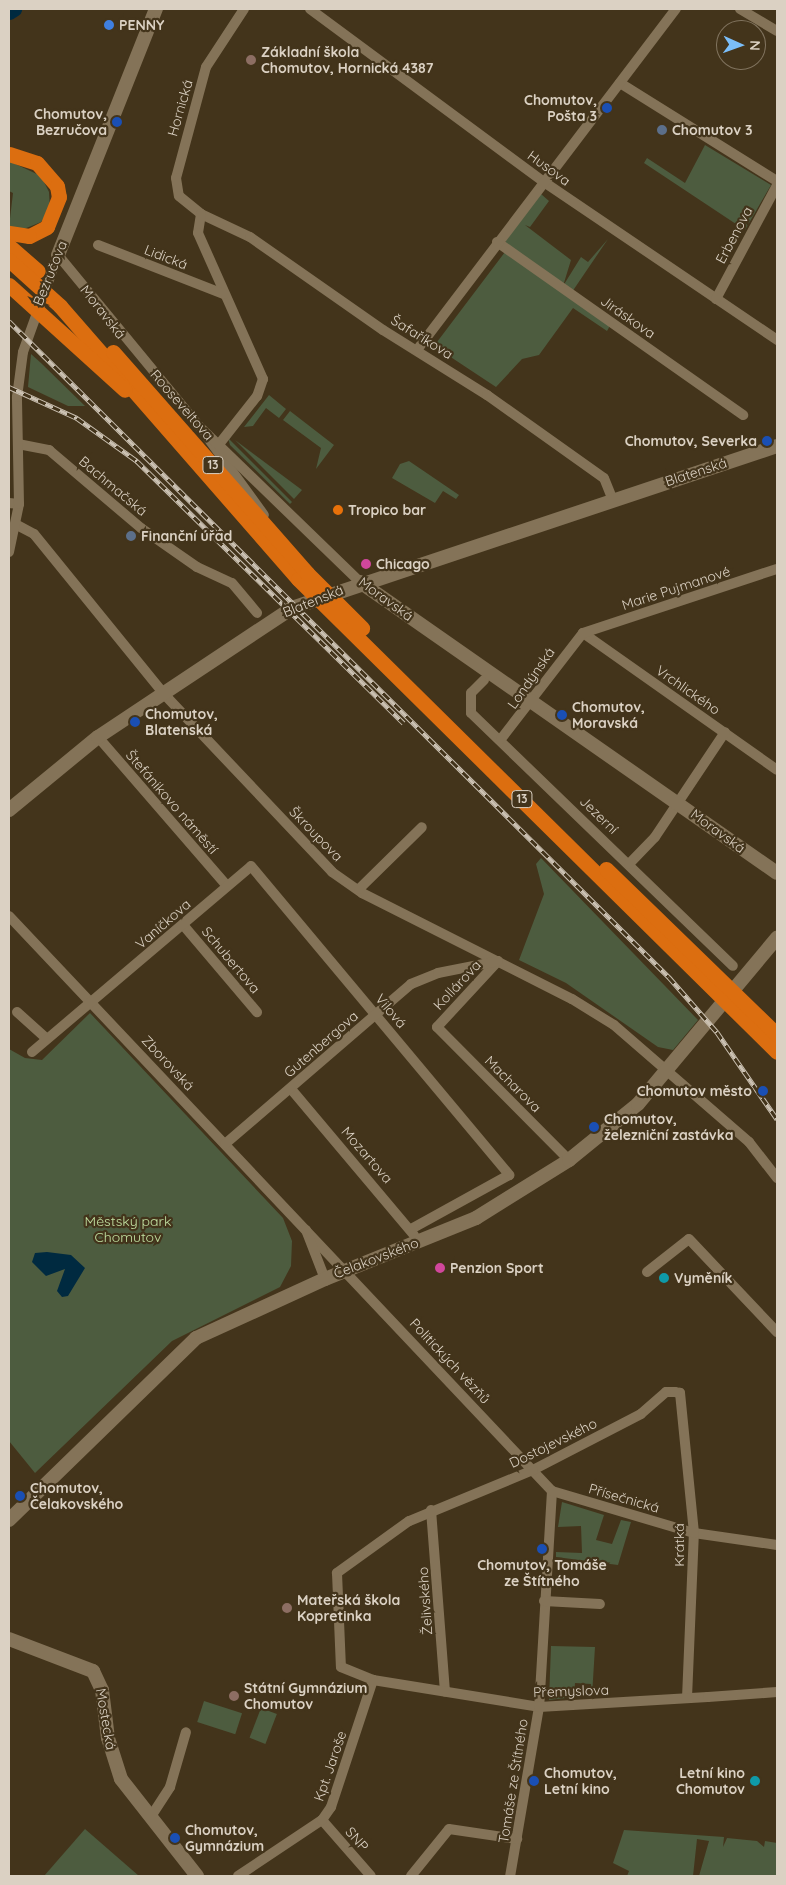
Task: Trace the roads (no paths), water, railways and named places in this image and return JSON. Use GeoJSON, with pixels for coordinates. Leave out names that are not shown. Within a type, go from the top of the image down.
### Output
{"type":"FeatureCollection","features":[{"type":"Feature","properties":{"kind":"highway"},"geometry":{"type":"LineString","coordinates":[[9,154],[37,163],[54,181],[59,197],[47,227],[29,236],[9,233]]}},
{"type":"Feature","properties":{"kind":"highway","name":"13"},"geometry":{"type":"LineString","coordinates":[[9,246],[62,301],[133,393],[344,618],[738,1008],[777,1052]]}},
{"type":"Feature","properties":{"kind":"highway","name":"13"},"geometry":{"type":"LineString","coordinates":[[9,260],[37,276]]}},
{"type":"Feature","properties":{"kind":"highway"},"geometry":{"type":"LineString","coordinates":[[9,285],[119,388],[133,393]]}},
{"type":"Feature","properties":{"kind":"highway","name":"Rooseveltova"},"geometry":{"type":"LineString","coordinates":[[62,301],[118,358],[302,572]]}},
{"type":"Feature","properties":{"kind":"highway","name":"13"},"geometry":{"type":"LineString","coordinates":[[738,1008],[777,1035]]}},
{"type":"Feature","properties":{"kind":"street","name":"Bezručova"},"geometry":{"type":"LineString","coordinates":[[9,552],[17,525],[14,503],[23,352],[58,255],[156,9]]}},
{"type":"Feature","properties":{"kind":"street","name":"Hornická"},"geometry":{"type":"LineString","coordinates":[[201,214],[179,196],[176,178],[206,67],[244,9]]}},
{"type":"Feature","properties":{"kind":"street","name":"Husova"},"geometry":{"type":"LineString","coordinates":[[310,9],[544,182],[777,340]]}},
{"type":"Feature","properties":{"kind":"street"},"geometry":{"type":"LineString","coordinates":[[417,350],[676,9]]}},
{"type":"Feature","properties":{"kind":"street"},"geometry":{"type":"LineString","coordinates":[[740,9],[777,31]]}},
{"type":"Feature","properties":{"kind":"street","name":"Erbenova"},"geometry":{"type":"LineString","coordinates":[[620,83],[777,183],[716,299]]}},
{"type":"Feature","properties":{"kind":"street","name":"Rooseveltova"},"geometry":{"type":"LineString","coordinates":[[201,214],[198,233],[263,379],[257,396],[220,443]]}},
{"type":"Feature","properties":{"kind":"street","name":"Šafaříkova"},"geometry":{"type":"LineString","coordinates":[[201,214],[250,237],[428,356],[604,478],[614,500]]}},
{"type":"Feature","properties":{"kind":"street","name":"Jiráskova"},"geometry":{"type":"LineString","coordinates":[[498,242],[743,415]]}},
{"type":"Feature","properties":{"kind":"street","name":"Lidická"},"geometry":{"type":"LineString","coordinates":[[98,245],[224,294]]}},
{"type":"Feature","properties":{"kind":"street","name":"Moravská"},"geometry":{"type":"LineString","coordinates":[[58,255],[200,427],[220,443],[360,582],[679,802],[777,873]]}},
{"type":"Feature","properties":{"kind":"street","name":"Rooseveltova"},"geometry":{"type":"LineString","coordinates":[[200,427],[302,572]]}},
{"type":"Feature","properties":{"kind":"street","name":"Bachmačská"},"geometry":{"type":"LineString","coordinates":[[18,444],[49,450],[141,528],[197,567],[232,583],[257,613]]}},
{"type":"Feature","properties":{"kind":"street","name":"Blatenská"},"geometry":{"type":"LineString","coordinates":[[9,810],[98,737],[270,620],[360,582],[777,446]]}},
{"type":"Feature","properties":{"kind":"street","name":"Škroupova"},"geometry":{"type":"LineString","coordinates":[[17,525],[34,534],[163,693],[332,872],[359,889],[589,1010],[670,1070],[749,1142],[777,1178]]}},
{"type":"Feature","properties":{"kind":"street","name":"Marie Pujmanové"},"geometry":{"type":"LineString","coordinates":[[584,633],[777,569]]}},
{"type":"Feature","properties":{"kind":"street","name":"Londýnská"},"geometry":{"type":"LineString","coordinates":[[501,739],[533,701],[584,633]]}},
{"type":"Feature","properties":{"kind":"street","name":"Vrchlického"},"geometry":{"type":"LineString","coordinates":[[584,633],[777,770]]}},
{"type":"Feature","properties":{"kind":"street","name":"Jezerní"},"geometry":{"type":"LineString","coordinates":[[484,680],[471,693],[472,713],[734,966]]}},
{"type":"Feature","properties":{"kind":"street"},"geometry":{"type":"LineString","coordinates":[[630,864],[679,802],[725,732]]}},
{"type":"Feature","properties":{"kind":"street","name":"Štefánikovo náměstí"},"geometry":{"type":"LineString","coordinates":[[98,737],[226,885]]}},
{"type":"Feature","properties":{"kind":"street"},"geometry":{"type":"LineString","coordinates":[[359,889],[422,827]]}},
{"type":"Feature","properties":{"kind":"street","name":"Vaníčkova"},"geometry":{"type":"LineString","coordinates":[[32,1052],[91,1001],[184,926],[226,885],[251,866]]}},
{"type":"Feature","properties":{"kind":"street","name":"Vilová"},"geometry":{"type":"LineString","coordinates":[[251,866],[509,1175],[412,1228]]}},
{"type":"Feature","properties":{"kind":"street","name":"Zborovská"},"geometry":{"type":"LineString","coordinates":[[9,916],[347,1270]]}},
{"type":"Feature","properties":{"kind":"street","name":"Schubertova"},"geometry":{"type":"LineString","coordinates":[[184,926],[257,1012]]}},
{"type":"Feature","properties":{"kind":"street","name":"Čelakovského"},"geometry":{"type":"LineString","coordinates":[[9,1520],[180,1350],[213,1329],[325,1278],[476,1218],[569,1160],[638,1104],[670,1070],[777,938]]}},
{"type":"Feature","properties":{"kind":"street","name":"Gutenbergova"},"geometry":{"type":"LineString","coordinates":[[225,1144],[411,984],[438,973],[498,962]]}},
{"type":"Feature","properties":{"kind":"street","name":"Kollárova"},"geometry":{"type":"LineString","coordinates":[[437,1027],[498,962]]}},
{"type":"Feature","properties":{"kind":"street"},"geometry":{"type":"LineString","coordinates":[[17,1012],[47,1039]]}},
{"type":"Feature","properties":{"kind":"street","name":"Macharova"},"geometry":{"type":"LineString","coordinates":[[437,1027],[569,1160]]}},
{"type":"Feature","properties":{"kind":"street","name":"Mozartova"},"geometry":{"type":"LineString","coordinates":[[291,1088],[412,1228],[416,1243]]}},
{"type":"Feature","properties":{"kind":"street","name":"Zborovská"},"geometry":{"type":"LineString","coordinates":[[306,1229],[325,1278]]}},
{"type":"Feature","properties":{"kind":"street"},"geometry":{"type":"LineString","coordinates":[[647,1272],[689,1239],[777,1332]]}},
{"type":"Feature","properties":{"kind":"street","name":"Politických vězňů"},"geometry":{"type":"LineString","coordinates":[[347,1270],[533,1470]]}},
{"type":"Feature","properties":{"kind":"street","name":"Dostojevského"},"geometry":{"type":"LineString","coordinates":[[341,1667],[336,1579],[340,1568],[431,1510],[533,1470],[626,1423],[666,1392],[680,1393]]}},
{"type":"Feature","properties":{"kind":"street","name":"Krátká"},"geometry":{"type":"LineString","coordinates":[[680,1393],[694,1533],[687,1698]]}},
{"type":"Feature","properties":{"kind":"street"},"geometry":{"type":"LineString","coordinates":[[533,1470],[552,1491]]}},
{"type":"Feature","properties":{"kind":"street","name":"Přísečnická"},"geometry":{"type":"LineString","coordinates":[[552,1491],[694,1533],[777,1545]]}},
{"type":"Feature","properties":{"kind":"street","name":"Tomáše ze Štítného"},"geometry":{"type":"LineString","coordinates":[[510,1876],[539,1707],[552,1491]]}},
{"type":"Feature","properties":{"kind":"street","name":"Želivského"},"geometry":{"type":"LineString","coordinates":[[431,1510],[445,1691]]}},
{"type":"Feature","properties":{"kind":"street"},"geometry":{"type":"LineString","coordinates":[[544,1601],[600,1604]]}},
{"type":"Feature","properties":{"kind":"street","name":"Mostecká"},"geometry":{"type":"LineString","coordinates":[[9,1639],[93,1671],[102,1690],[114,1762],[129,1793],[197,1876]]}},
{"type":"Feature","properties":{"kind":"street","name":"Přemyslova"},"geometry":{"type":"LineString","coordinates":[[341,1667],[373,1680],[539,1707],[777,1692]]}},
{"type":"Feature","properties":{"kind":"street","name":"Kpt. Jaroše"},"geometry":{"type":"LineString","coordinates":[[238,1876],[322,1820],[331,1807],[373,1680]]}},
{"type":"Feature","properties":{"kind":"street"},"geometry":{"type":"LineString","coordinates":[[150,1818],[170,1787],[186,1732]]}},
{"type":"Feature","properties":{"kind":"street","name":"SNP"},"geometry":{"type":"LineString","coordinates":[[322,1820],[371,1876]]}},
{"type":"Feature","properties":{"kind":"street"},"geometry":{"type":"LineString","coordinates":[[411,1876],[449,1829],[517,1839]]}},
{"type":"Feature","properties":{"kind":"water"},"geometry":{"type":"Polygon","coordinates":[[[47,1252],[71,1255],[85,1268],[68,1296],[62,1297],[57,1291],[65,1269],[46,1276],[32,1262],[35,1253],[47,1252]]]}},
{"type":"Feature","properties":{"kind":"waterway"},"geometry":{"type":"LineString","coordinates":[[9,12],[14,9]]}},
{"type":"Feature","properties":{"kind":"railway"},"geometry":{"type":"LineString","coordinates":[[9,321],[669,977],[717,1032],[777,1119]]}},
{"type":"Feature","properties":{"kind":"railway"},"geometry":{"type":"LineString","coordinates":[[9,387],[77,418],[137,461],[404,723]]}},
{"type":"Feature","properties":{"kind":"place","name":"PENNY"},"geometry":{"type":"Point","coordinates":[109,25]}},
{"type":"Feature","properties":{"kind":"place","name":"Základní škola Chomutov, Hornická 4387"},"geometry":{"type":"Point","coordinates":[251,60]}},
{"type":"Feature","properties":{"kind":"place","name":"Chomutov, Pošta 3"},"geometry":{"type":"Point","coordinates":[607,108]}},
{"type":"Feature","properties":{"kind":"place","name":"Chomutov, Bezručova"},"geometry":{"type":"Point","coordinates":[117,122]}},
{"type":"Feature","properties":{"kind":"place","name":"Chomutov 3"},"geometry":{"type":"Point","coordinates":[662,130]}},
{"type":"Feature","properties":{"kind":"place","name":"Chomutov, Severka"},"geometry":{"type":"Point","coordinates":[767,441]}},
{"type":"Feature","properties":{"kind":"place","name":"Tropico bar"},"geometry":{"type":"Point","coordinates":[338,510]}},
{"type":"Feature","properties":{"kind":"place","name":"Finanční úřad"},"geometry":{"type":"Point","coordinates":[131,536]}},
{"type":"Feature","properties":{"kind":"place","name":"Chicago"},"geometry":{"type":"Point","coordinates":[366,564]}},
{"type":"Feature","properties":{"kind":"place","name":"Chomutov, Moravská"},"geometry":{"type":"Point","coordinates":[562,715]}},
{"type":"Feature","properties":{"kind":"place","name":"Chomutov, Blatenská"},"geometry":{"type":"Point","coordinates":[135,722]}},
{"type":"Feature","properties":{"kind":"place","name":"Chomutov město"},"geometry":{"type":"Point","coordinates":[763,1091]}},
{"type":"Feature","properties":{"kind":"place","name":"Chomutov, železniční zastávka"},"geometry":{"type":"Point","coordinates":[594,1127]}},
{"type":"Feature","properties":{"kind":"place","name":"Penzion Sport"},"geometry":{"type":"Point","coordinates":[440,1268]}},
{"type":"Feature","properties":{"kind":"place","name":"Vyměník"},"geometry":{"type":"Point","coordinates":[664,1278]}},
{"type":"Feature","properties":{"kind":"place","name":"Chomutov, Čelakovského"},"geometry":{"type":"Point","coordinates":[20,1496]}},
{"type":"Feature","properties":{"kind":"place","name":"Chomutov, Tomáše ze Štítného"},"geometry":{"type":"Point","coordinates":[542,1549]}},
{"type":"Feature","properties":{"kind":"place","name":"Mateřská škola Kopretinka"},"geometry":{"type":"Point","coordinates":[287,1608]}},
{"type":"Feature","properties":{"kind":"place","name":"Státní Gymnázium Chomutov"},"geometry":{"type":"Point","coordinates":[234,1696]}},
{"type":"Feature","properties":{"kind":"place","name":"Chomutov, Letní kino"},"geometry":{"type":"Point","coordinates":[534,1781]}},
{"type":"Feature","properties":{"kind":"place","name":"Letní kino Chomutov"},"geometry":{"type":"Point","coordinates":[755,1781]}},
{"type":"Feature","properties":{"kind":"place","name":"Chomutov, Gymnázium"},"geometry":{"type":"Point","coordinates":[175,1838]}},
{"type":"Feature","properties":{"kind":"park label","name":"Městský park Chomutov"},"geometry":{"type":"Point","coordinates":[128,1230]}}]}
